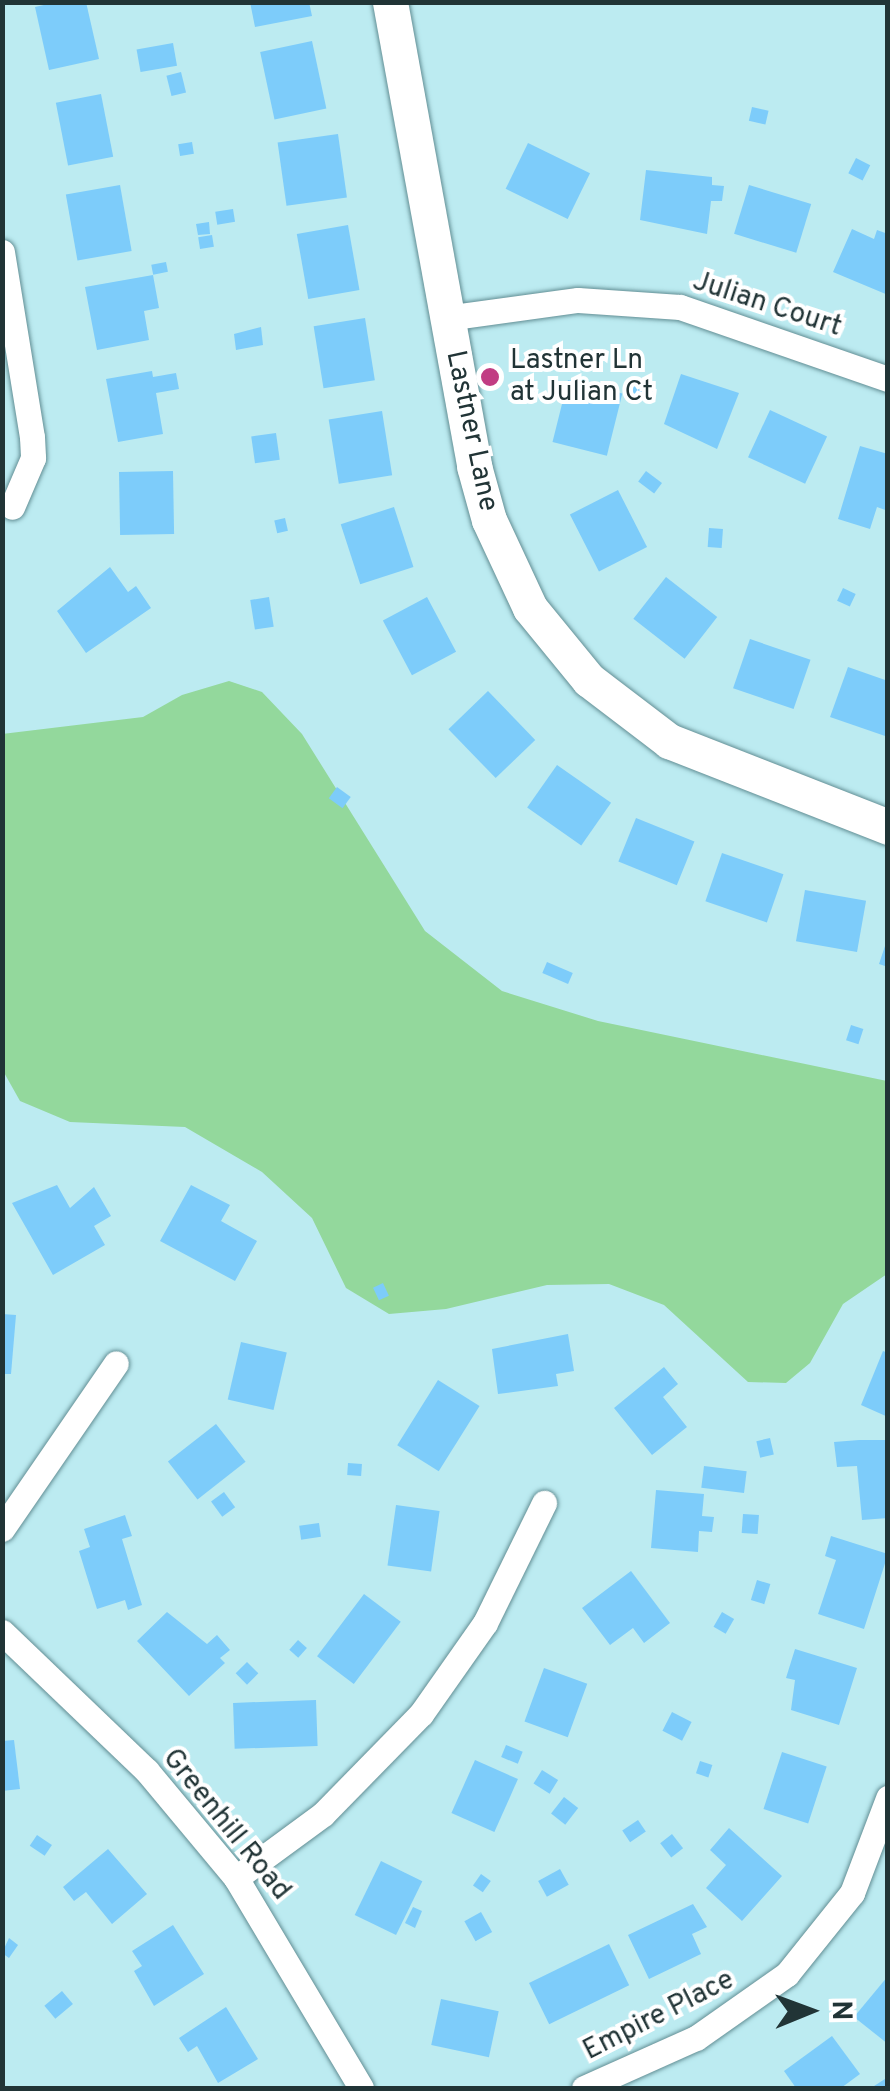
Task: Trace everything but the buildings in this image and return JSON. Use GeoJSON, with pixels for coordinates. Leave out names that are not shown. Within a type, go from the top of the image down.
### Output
{"type":"FeatureCollection","features":[{"type":"Feature","properties":{"kind":"street","name":"Lastner Lane"},"geometry":{"type":"LineString","coordinates":[[390,2],[446,318],[489,520],[530,608],[562,650],[619,706],[669,741],[888,826]]}},
{"type":"Feature","properties":{"kind":"street"},"geometry":{"type":"LineString","coordinates":[[2,252],[33,458],[12,507]]}},
{"type":"Feature","properties":{"kind":"street","name":"Julian Court"},"geometry":{"type":"LineString","coordinates":[[446,318],[578,300],[680,306],[888,378]]}},
{"type":"Feature","properties":{"kind":"street"},"geometry":{"type":"LineString","coordinates":[[2,1529],[116,1364]]}},
{"type":"Feature","properties":{"kind":"street"},"geometry":{"type":"LineString","coordinates":[[236,1878],[323,1814],[422,1714],[495,1607],[544,1503]]}},
{"type":"Feature","properties":{"kind":"street","name":"Greenhill Road"},"geometry":{"type":"LineString","coordinates":[[2,1632],[146,1771],[236,1878],[360,2088]]}},
{"type":"Feature","properties":{"kind":"street","name":"Empire Place"},"geometry":{"type":"LineString","coordinates":[[584,2088],[696,2038],[788,1974],[852,1892],[888,1798]]}},
{"type":"Feature","properties":{"kind":"green space"},"geometry":{"type":"Polygon","coordinates":[[[229,681],[262,692],[302,734],[425,931],[502,991],[598,1021],[887,1081],[887,1274],[843,1304],[810,1363],[786,1383],[748,1382],[664,1305],[609,1284],[547,1285],[446,1309],[389,1314],[346,1288],[312,1218],[262,1172],[185,1127],[70,1122],[20,1101],[2,1069],[2,734],[143,717],[182,695],[229,681]]]}},
{"type":"Feature","properties":{"kind":"place","name":"Lastner Ln at Julian Ct"},"geometry":{"type":"Point","coordinates":[490,377]}}]}
